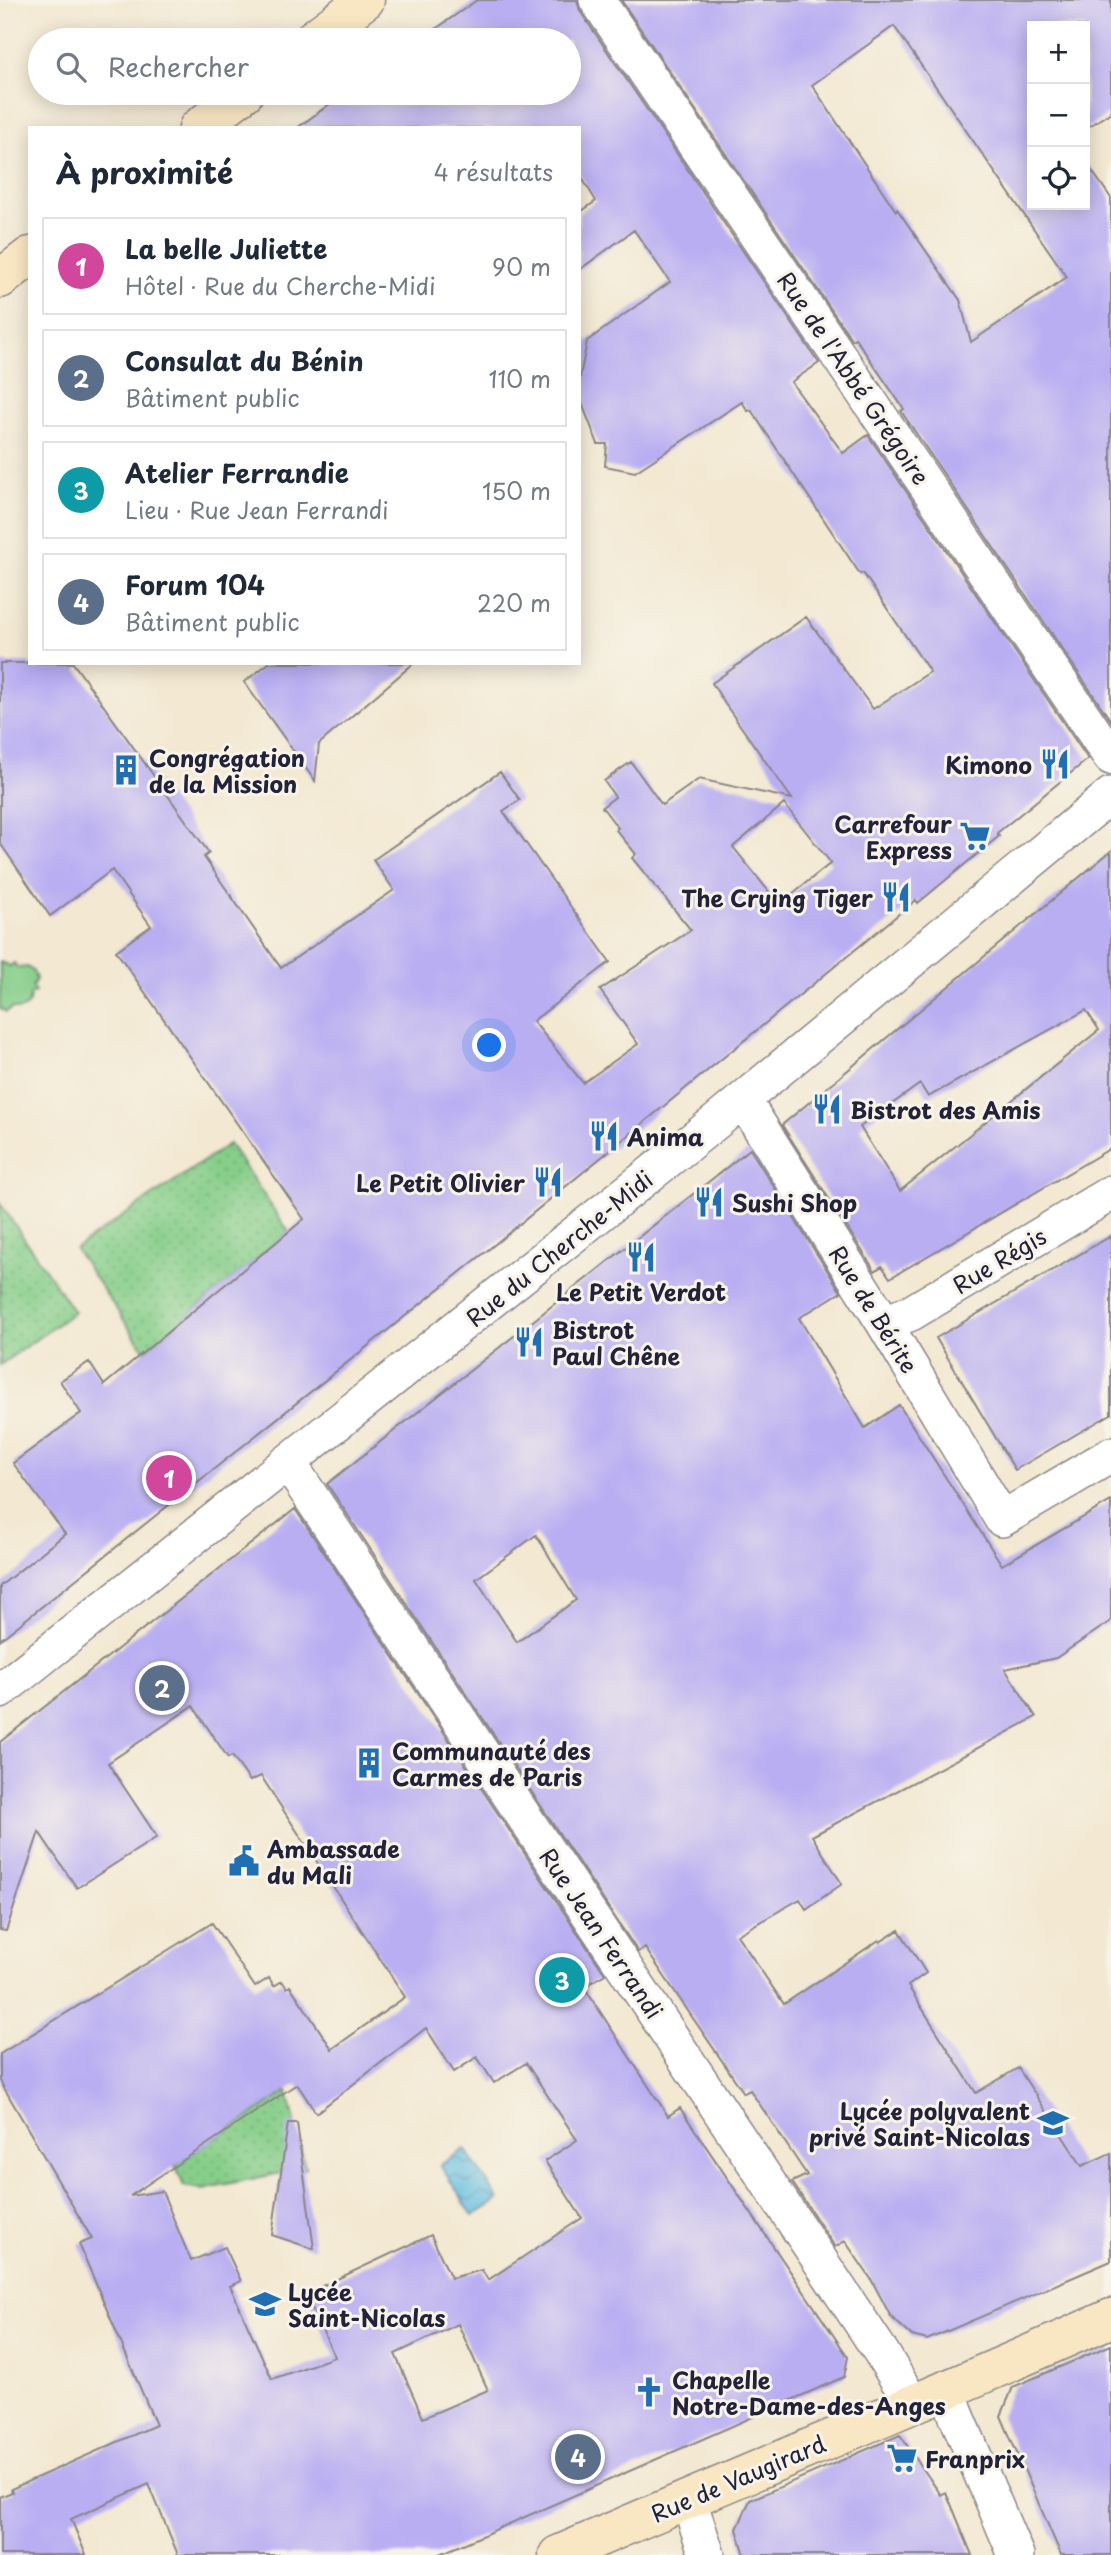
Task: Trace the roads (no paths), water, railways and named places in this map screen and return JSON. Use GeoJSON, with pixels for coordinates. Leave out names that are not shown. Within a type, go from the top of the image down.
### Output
{"type":"FeatureCollection","features":[{"type":"Feature","properties":{"kind":"main road"},"geometry":{"type":"LineString","coordinates":[[328,28],[365,0]]}},
{"type":"Feature","properties":{"kind":"main road"},"geometry":{"type":"LineString","coordinates":[[201,126],[228,105]]}},
{"type":"Feature","properties":{"kind":"main road"},"geometry":{"type":"LineString","coordinates":[[0,279],[28,258]]}},
{"type":"Feature","properties":{"kind":"main road","name":"Rue de Vaugirard"},"geometry":{"type":"LineString","coordinates":[[558,2555],[688,2498],[949,2391],[1111,2318]]}},
{"type":"Feature","properties":{"kind":"street","name":"Rue de l'Abbé Grégoire"},"geometry":{"type":"LineString","coordinates":[[597,0],[1111,757]]}},
{"type":"Feature","properties":{"kind":"street","name":"Rue du Cherche-Midi"},"geometry":{"type":"LineString","coordinates":[[0,1691],[289,1464],[743,1100],[1111,795]]}},
{"type":"Feature","properties":{"kind":"street","name":"Rue de Bérite"},"geometry":{"type":"LineString","coordinates":[[743,1100],[884,1323],[1002,1519],[1111,1455]]}},
{"type":"Feature","properties":{"kind":"street","name":"Rue Régis"},"geometry":{"type":"LineString","coordinates":[[884,1323],[911,1313],[1111,1193]]}},
{"type":"Feature","properties":{"kind":"street","name":"Rue Jean Ferrandi"},"geometry":{"type":"LineString","coordinates":[[289,1464],[858,2317],[913,2405]]}},
{"type":"Feature","properties":{"kind":"street"},"geometry":{"type":"LineString","coordinates":[[949,2391],[956,2414],[1016,2555]]}},
{"type":"Feature","properties":{"kind":"street"},"geometry":{"type":"LineString","coordinates":[[688,2498],[707,2555]]}},
{"type":"Feature","properties":{"kind":"water"},"geometry":{"type":"Polygon","coordinates":[[[465,2149],[499,2200],[473,2216],[440,2165],[465,2149]]]}},
{"type":"Feature","properties":{"kind":"place","name":"Kimono"},"geometry":{"type":"Point","coordinates":[1055,764]}},
{"type":"Feature","properties":{"kind":"place","name":"Congrégation de la Mission"},"geometry":{"type":"Point","coordinates":[126,770]}},
{"type":"Feature","properties":{"kind":"place","name":"Carrefour Express"},"geometry":{"type":"Point","coordinates":[975,836]}},
{"type":"Feature","properties":{"kind":"place","name":"The Crying Tiger"},"geometry":{"type":"Point","coordinates":[896,897]}},
{"type":"Feature","properties":{"kind":"place","name":"Bistrot des Amis"},"geometry":{"type":"Point","coordinates":[827,1109]}},
{"type":"Feature","properties":{"kind":"place","name":"Anima"},"geometry":{"type":"Point","coordinates":[604,1136]}},
{"type":"Feature","properties":{"kind":"place","name":"Le Petit Olivier"},"geometry":{"type":"Point","coordinates":[548,1182]}},
{"type":"Feature","properties":{"kind":"place","name":"Sushi Shop"},"geometry":{"type":"Point","coordinates":[709,1202]}},
{"type":"Feature","properties":{"kind":"place","name":"Le Petit Verdot"},"geometry":{"type":"Point","coordinates":[641,1257]}},
{"type":"Feature","properties":{"kind":"place","name":"Bistrot Paul Chêne"},"geometry":{"type":"Point","coordinates":[529,1342]}},
{"type":"Feature","properties":{"kind":"place","name":"La belle Juliette"},"geometry":{"type":"Point","coordinates":[169,1478]}},
{"type":"Feature","properties":{"kind":"place","name":"Consulat du Bénin"},"geometry":{"type":"Point","coordinates":[162,1688]}},
{"type":"Feature","properties":{"kind":"place","name":"Communauté des Carmes de Paris"},"geometry":{"type":"Point","coordinates":[369,1763]}},
{"type":"Feature","properties":{"kind":"place","name":"Ambassade du Mali"},"geometry":{"type":"Point","coordinates":[244,1861]}},
{"type":"Feature","properties":{"kind":"place","name":"Atelier Ferrandie"},"geometry":{"type":"Point","coordinates":[562,1980]}},
{"type":"Feature","properties":{"kind":"place","name":"Lycée polyvalent privé Saint-Nicolas"},"geometry":{"type":"Point","coordinates":[1053,2123]}},
{"type":"Feature","properties":{"kind":"place","name":"Lycée Saint-Nicolas"},"geometry":{"type":"Point","coordinates":[265,2304]}},
{"type":"Feature","properties":{"kind":"place","name":"Chapelle Notre-Dame-des-Anges"},"geometry":{"type":"Point","coordinates":[649,2392]}},
{"type":"Feature","properties":{"kind":"place","name":"Forum 104"},"geometry":{"type":"Point","coordinates":[578,2457]}},
{"type":"Feature","properties":{"kind":"place","name":"Franprix"},"geometry":{"type":"Point","coordinates":[902,2458]}}]}
